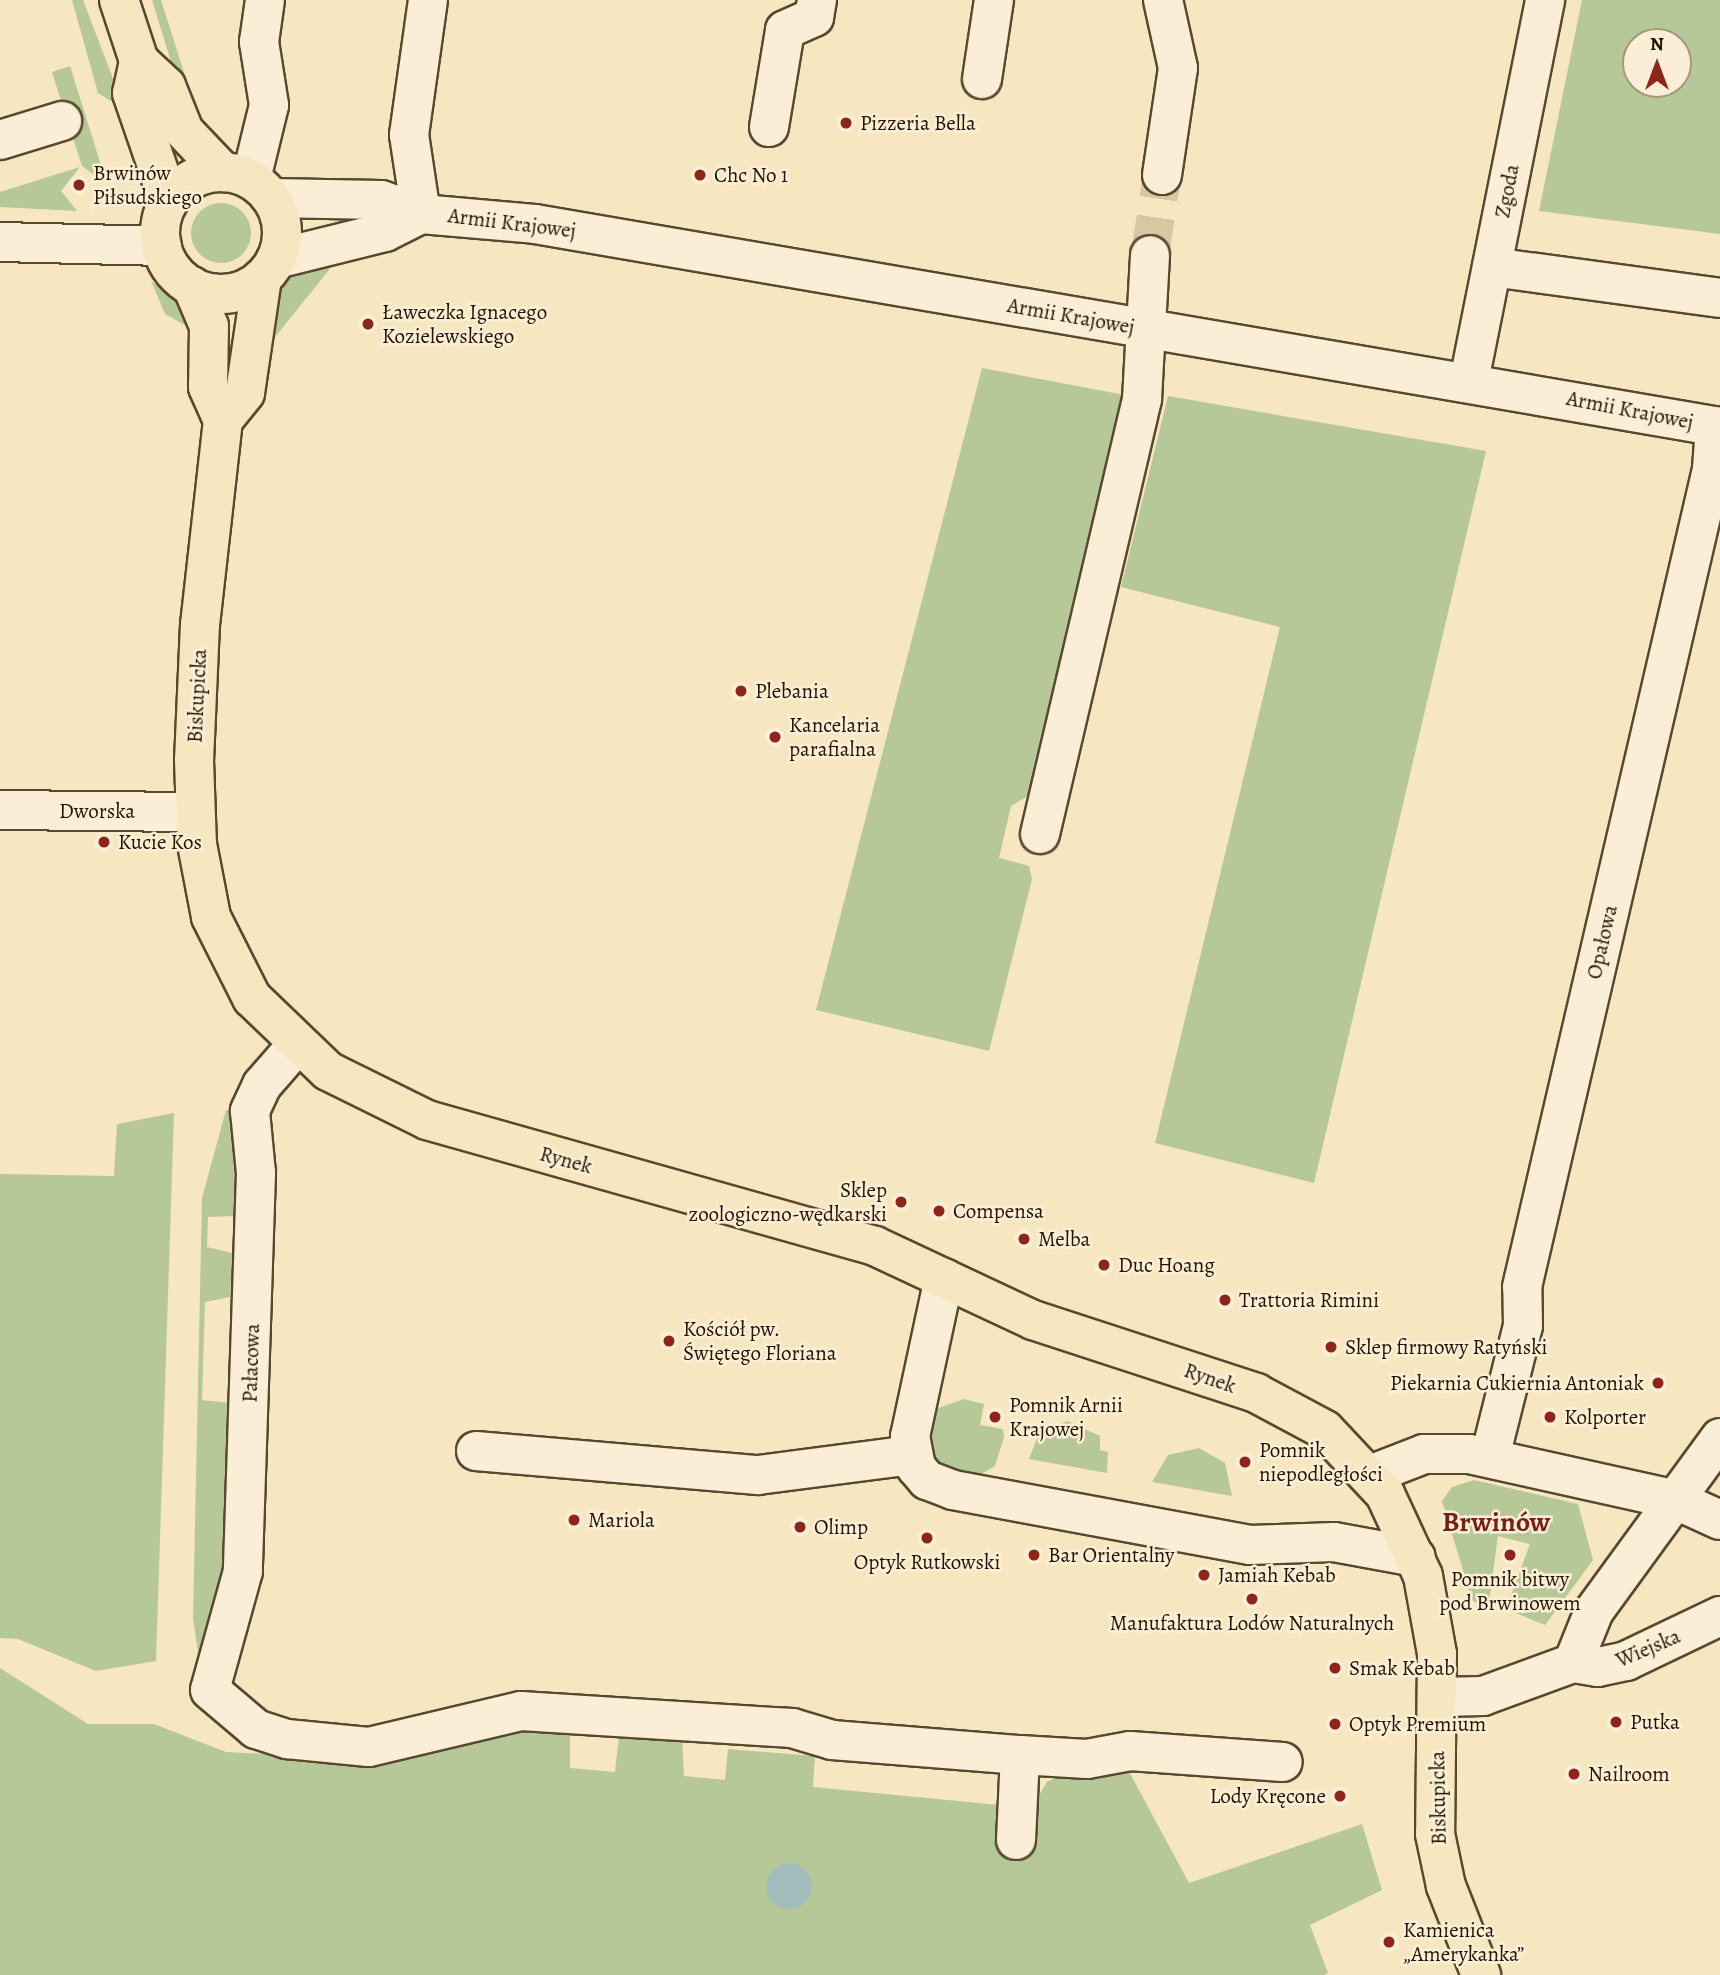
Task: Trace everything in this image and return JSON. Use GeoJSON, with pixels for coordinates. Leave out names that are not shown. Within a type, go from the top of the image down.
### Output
{"type":"FeatureCollection","features":[{"type":"Feature","properties":{"kind":"main road"},"geometry":{"type":"LineString","coordinates":[[119,0],[139,61],[166,86],[184,131],[248,183],[282,228],[269,268],[244,393],[223,420],[208,387],[209,326],[192,286],[169,265],[162,246],[165,208],[161,177],[132,93],[139,61]]}},
{"type":"Feature","properties":{"kind":"main road"},"geometry":{"type":"LineString","coordinates":[[165,208],[184,184],[248,183]]}},
{"type":"Feature","properties":{"kind":"main road"},"geometry":{"type":"LineString","coordinates":[[192,286],[229,293],[269,268]]}},
{"type":"Feature","properties":{"kind":"main road","name":"Biskupicka"},"geometry":{"type":"LineString","coordinates":[[223,420],[200,624],[194,812],[211,917],[234,966]]}},
{"type":"Feature","properties":{"kind":"main road","name":"Rynek"},"geometry":{"type":"LineString","coordinates":[[234,966],[252,998],[296,1046],[351,1085],[427,1120],[813,1226],[944,1278],[1033,1320],[1283,1404],[1325,1430],[1370,1475],[1396,1512],[1416,1557],[1434,1630],[1439,1697]]}},
{"type":"Feature","properties":{"kind":"main road","name":"Biskupicka"},"geometry":{"type":"LineString","coordinates":[[1439,1697],[1435,1834],[1446,1886],[1480,1975]]}},
{"type":"Feature","properties":{"kind":"street"},"geometry":{"type":"LineString","coordinates":[[248,183],[269,105],[259,42],[265,0]]}},
{"type":"Feature","properties":{"kind":"street"},"geometry":{"type":"LineString","coordinates":[[421,214],[409,135],[428,0]]}},
{"type":"Feature","properties":{"kind":"street"},"geometry":{"type":"LineString","coordinates":[[769,127],[785,30],[814,17],[817,0]]}},
{"type":"Feature","properties":{"kind":"street"},"geometry":{"type":"LineString","coordinates":[[982,79],[994,0]]}},
{"type":"Feature","properties":{"kind":"street"},"geometry":{"type":"LineString","coordinates":[[1163,0],[1178,68],[1163,175]]}},
{"type":"Feature","properties":{"kind":"street","name":"Zgoda"},"geometry":{"type":"LineString","coordinates":[[1469,381],[1545,0]]}},
{"type":"Feature","properties":{"kind":"street"},"geometry":{"type":"LineString","coordinates":[[0,140],[62,121]]}},
{"type":"Feature","properties":{"kind":"street","name":"Armii Krajowej"},"geometry":{"type":"LineString","coordinates":[[248,183],[381,200],[421,214],[512,220],[1469,381],[1717,426]]}},
{"type":"Feature","properties":{"kind":"street","name":"Armii Krajowej"},"geometry":{"type":"LineString","coordinates":[[269,268],[385,232],[421,214]]}},
{"type":"Feature","properties":{"kind":"street"},"geometry":{"type":"LineString","coordinates":[[0,242],[162,246]]}},
{"type":"Feature","properties":{"kind":"street"},"geometry":{"type":"LineString","coordinates":[[1040,834],[1142,399],[1150,255]]}},
{"type":"Feature","properties":{"kind":"street"},"geometry":{"type":"LineString","coordinates":[[1492,267],[1720,298]]}},
{"type":"Feature","properties":{"kind":"street","name":"Opałowa"},"geometry":{"type":"LineString","coordinates":[[1490,1457],[1523,1326],[1522,1287],[1712,470],[1717,426]]}},
{"type":"Feature","properties":{"kind":"street","name":"Dworska"},"geometry":{"type":"LineString","coordinates":[[0,810],[194,812]]}},
{"type":"Feature","properties":{"kind":"street","name":"Pałacowa"},"geometry":{"type":"LineString","coordinates":[[296,1046],[262,1085],[250,1111],[256,1173],[246,1534],[238,1602],[210,1690],[263,1733],[335,1745],[397,1745],[481,1717],[521,1711],[792,1728],[832,1740],[1020,1755]]}},
{"type":"Feature","properties":{"kind":"street"},"geometry":{"type":"LineString","coordinates":[[944,1278],[917,1387],[911,1455],[927,1479],[953,1490],[1250,1545],[1334,1542],[1416,1557]]}},
{"type":"Feature","properties":{"kind":"street"},"geometry":{"type":"LineString","coordinates":[[1439,1697],[1483,1696],[1573,1663],[1594,1611],[1720,1438]]}},
{"type":"Feature","properties":{"kind":"street"},"geometry":{"type":"LineString","coordinates":[[476,1451],[758,1475],[911,1455]]}},
{"type":"Feature","properties":{"kind":"street"},"geometry":{"type":"LineString","coordinates":[[1370,1475],[1432,1453],[1490,1457],[1676,1500],[1720,1520]]}},
{"type":"Feature","properties":{"kind":"street","name":"Wiejska"},"geometry":{"type":"LineString","coordinates":[[1573,1663],[1598,1667],[1626,1661],[1720,1616]]}},
{"type":"Feature","properties":{"kind":"street"},"geometry":{"type":"LineString","coordinates":[[1016,1840],[1020,1755],[1087,1759],[1130,1751],[1283,1762]]}},
{"type":"Feature","properties":{"kind":"green space"},"geometry":{"type":"Polygon","coordinates":[[[72,0],[83,0],[125,110],[98,93],[72,0]]]}},
{"type":"Feature","properties":{"kind":"green space"},"geometry":{"type":"Polygon","coordinates":[[[152,0],[161,0],[187,82],[180,91],[152,0]]]}},
{"type":"Feature","properties":{"kind":"green space"},"geometry":{"type":"Polygon","coordinates":[[[1582,0],[1720,0],[1720,234],[1539,211],[1582,0]]]}},
{"type":"Feature","properties":{"kind":"green space"},"geometry":{"type":"Polygon","coordinates":[[[70,66],[104,175],[101,180],[82,166],[52,72],[70,66]]]}},
{"type":"Feature","properties":{"kind":"green space"},"geometry":{"type":"Polygon","coordinates":[[[80,167],[61,191],[77,211],[0,207],[0,192],[80,167]]]}},
{"type":"Feature","properties":{"kind":"green space"},"geometry":{"type":"Polygon","coordinates":[[[215,203],[227,203],[246,216],[251,233],[249,245],[238,258],[227,263],[215,263],[196,250],[191,239],[191,227],[204,208],[215,203]]]}},
{"type":"Feature","properties":{"kind":"green space"},"geometry":{"type":"Polygon","coordinates":[[[333,261],[329,270],[271,342],[277,288],[295,271],[333,261]]]}},
{"type":"Feature","properties":{"kind":"green space"},"geometry":{"type":"Polygon","coordinates":[[[151,281],[182,305],[196,331],[165,314],[151,281]]]}},
{"type":"Feature","properties":{"kind":"green space"},"geometry":{"type":"Polygon","coordinates":[[[982,368],[1130,396],[1035,792],[1011,806],[999,858],[1029,866],[1032,879],[989,1051],[816,1010],[982,368]]]}},
{"type":"Feature","properties":{"kind":"green space"},"geometry":{"type":"Polygon","coordinates":[[[1168,396],[1486,451],[1314,1183],[1155,1143],[1280,627],[1121,587],[1168,396]]]}},
{"type":"Feature","properties":{"kind":"green space"},"geometry":{"type":"Polygon","coordinates":[[[226,1110],[234,1113],[239,1158],[235,1216],[208,1217],[207,1247],[237,1254],[236,1296],[205,1302],[202,1400],[230,1403],[225,1571],[207,1644],[198,1652],[193,1618],[202,1198],[226,1110]]]}},
{"type":"Feature","properties":{"kind":"green space"},"geometry":{"type":"Polygon","coordinates":[[[174,1113],[156,1661],[96,1671],[18,1639],[0,1638],[0,1174],[114,1176],[117,1124],[174,1113]]]}},
{"type":"Feature","properties":{"kind":"green space"},"geometry":{"type":"Polygon","coordinates":[[[964,1399],[984,1404],[980,1425],[1003,1429],[1004,1437],[995,1466],[971,1480],[929,1462],[927,1421],[938,1408],[964,1399]]]}},
{"type":"Feature","properties":{"kind":"green space"},"geometry":{"type":"Polygon","coordinates":[[[1067,1421],[1100,1436],[1100,1450],[1108,1452],[1107,1473],[1029,1459],[1039,1433],[1067,1421]]]}},
{"type":"Feature","properties":{"kind":"green space"},"geometry":{"type":"Polygon","coordinates":[[[1199,1448],[1225,1463],[1232,1496],[1152,1482],[1168,1455],[1199,1448]]]}},
{"type":"Feature","properties":{"kind":"green space"},"geometry":{"type":"Polygon","coordinates":[[[1474,1480],[1578,1504],[1593,1560],[1545,1625],[1506,1609],[1530,1544],[1498,1536],[1488,1610],[1472,1600],[1442,1501],[1452,1487],[1474,1480]]]}},
{"type":"Feature","properties":{"kind":"green space"},"geometry":{"type":"Polygon","coordinates":[[[0,1668],[88,1724],[154,1724],[226,1752],[290,1755],[484,1730],[570,1731],[570,1768],[615,1772],[619,1736],[682,1738],[684,1776],[725,1780],[728,1749],[815,1756],[813,1787],[999,1805],[1035,1802],[1047,1782],[1067,1772],[1107,1776],[1125,1764],[1189,1883],[1362,1824],[1382,1890],[1310,1925],[1328,1973],[1324,1975],[0,1975],[0,1668]]]}},
{"type":"Feature","properties":{"kind":"water"},"geometry":{"type":"Polygon","coordinates":[[[789,1863],[805,1870],[812,1886],[805,1902],[789,1909],[773,1902],[766,1886],[773,1870],[789,1863]]]}},
{"type":"Feature","properties":{"kind":"tunnel"},"geometry":{"type":"LineString","coordinates":[[1150,255],[1162,175]]}},
{"type":"Feature","properties":{"kind":"place","name":"Pizzeria Bella"},"geometry":{"type":"Point","coordinates":[846,123]}},
{"type":"Feature","properties":{"kind":"place","name":"Chc No 1"},"geometry":{"type":"Point","coordinates":[700,175]}},
{"type":"Feature","properties":{"kind":"place","name":"Brwinów Piłsudskiego"},"geometry":{"type":"Point","coordinates":[79,185]}},
{"type":"Feature","properties":{"kind":"place","name":"Ławeczka Ignacego Kozielewskiego"},"geometry":{"type":"Point","coordinates":[368,324]}},
{"type":"Feature","properties":{"kind":"place","name":"Plebania"},"geometry":{"type":"Point","coordinates":[741,691]}},
{"type":"Feature","properties":{"kind":"place","name":"Kancelaria parafialna"},"geometry":{"type":"Point","coordinates":[775,737]}},
{"type":"Feature","properties":{"kind":"place","name":"Kucie Kos"},"geometry":{"type":"Point","coordinates":[104,842]}},
{"type":"Feature","properties":{"kind":"place","name":"Sklep zoologiczno-wędkarski"},"geometry":{"type":"Point","coordinates":[901,1202]}},
{"type":"Feature","properties":{"kind":"place","name":"Compensa"},"geometry":{"type":"Point","coordinates":[939,1211]}},
{"type":"Feature","properties":{"kind":"place","name":"Melba"},"geometry":{"type":"Point","coordinates":[1024,1239]}},
{"type":"Feature","properties":{"kind":"place","name":"Duc Hoang"},"geometry":{"type":"Point","coordinates":[1104,1265]}},
{"type":"Feature","properties":{"kind":"place","name":"Trattoria Rimini"},"geometry":{"type":"Point","coordinates":[1225,1300]}},
{"type":"Feature","properties":{"kind":"place","name":"Kościół pw. Świętego Floriana"},"geometry":{"type":"Point","coordinates":[669,1341]}},
{"type":"Feature","properties":{"kind":"place","name":"Sklep firmowy Ratyński"},"geometry":{"type":"Point","coordinates":[1331,1347]}},
{"type":"Feature","properties":{"kind":"place","name":"Piekarnia Cukiernia Antoniak"},"geometry":{"type":"Point","coordinates":[1658,1383]}},
{"type":"Feature","properties":{"kind":"place","name":"Pomnik Arnii Krajowej"},"geometry":{"type":"Point","coordinates":[995,1417]}},
{"type":"Feature","properties":{"kind":"place","name":"Kolporter"},"geometry":{"type":"Point","coordinates":[1550,1417]}},
{"type":"Feature","properties":{"kind":"place","name":"Pomnik niepodległości"},"geometry":{"type":"Point","coordinates":[1245,1462]}},
{"type":"Feature","properties":{"kind":"place","name":"Mariola"},"geometry":{"type":"Point","coordinates":[574,1520]}},
{"type":"Feature","properties":{"kind":"place","name":"Olimp"},"geometry":{"type":"Point","coordinates":[800,1527]}},
{"type":"Feature","properties":{"kind":"place","name":"Optyk Rutkowski"},"geometry":{"type":"Point","coordinates":[927,1538]}},
{"type":"Feature","properties":{"kind":"place","name":"Bar Orientalny"},"geometry":{"type":"Point","coordinates":[1034,1555]}},
{"type":"Feature","properties":{"kind":"place","name":"Pomnik bitwy pod Brwinowem"},"geometry":{"type":"Point","coordinates":[1510,1555]}},
{"type":"Feature","properties":{"kind":"place","name":"Jamiah Kebab"},"geometry":{"type":"Point","coordinates":[1204,1575]}},
{"type":"Feature","properties":{"kind":"place","name":"Manufaktura Lodów Naturalnych"},"geometry":{"type":"Point","coordinates":[1252,1599]}},
{"type":"Feature","properties":{"kind":"place","name":"Smak Kebab"},"geometry":{"type":"Point","coordinates":[1335,1668]}},
{"type":"Feature","properties":{"kind":"place","name":"Putka"},"geometry":{"type":"Point","coordinates":[1616,1722]}},
{"type":"Feature","properties":{"kind":"place","name":"Optyk Premium"},"geometry":{"type":"Point","coordinates":[1335,1724]}},
{"type":"Feature","properties":{"kind":"place","name":"Nailroom"},"geometry":{"type":"Point","coordinates":[1574,1774]}},
{"type":"Feature","properties":{"kind":"place","name":"Lody Kręcone"},"geometry":{"type":"Point","coordinates":[1340,1796]}},
{"type":"Feature","properties":{"kind":"place","name":"Kamienica „Amerykanka”"},"geometry":{"type":"Point","coordinates":[1389,1942]}},
{"type":"Feature","properties":{"kind":"district","name":"Brwinów"},"geometry":{"type":"Point","coordinates":[1496,1522]}}]}
